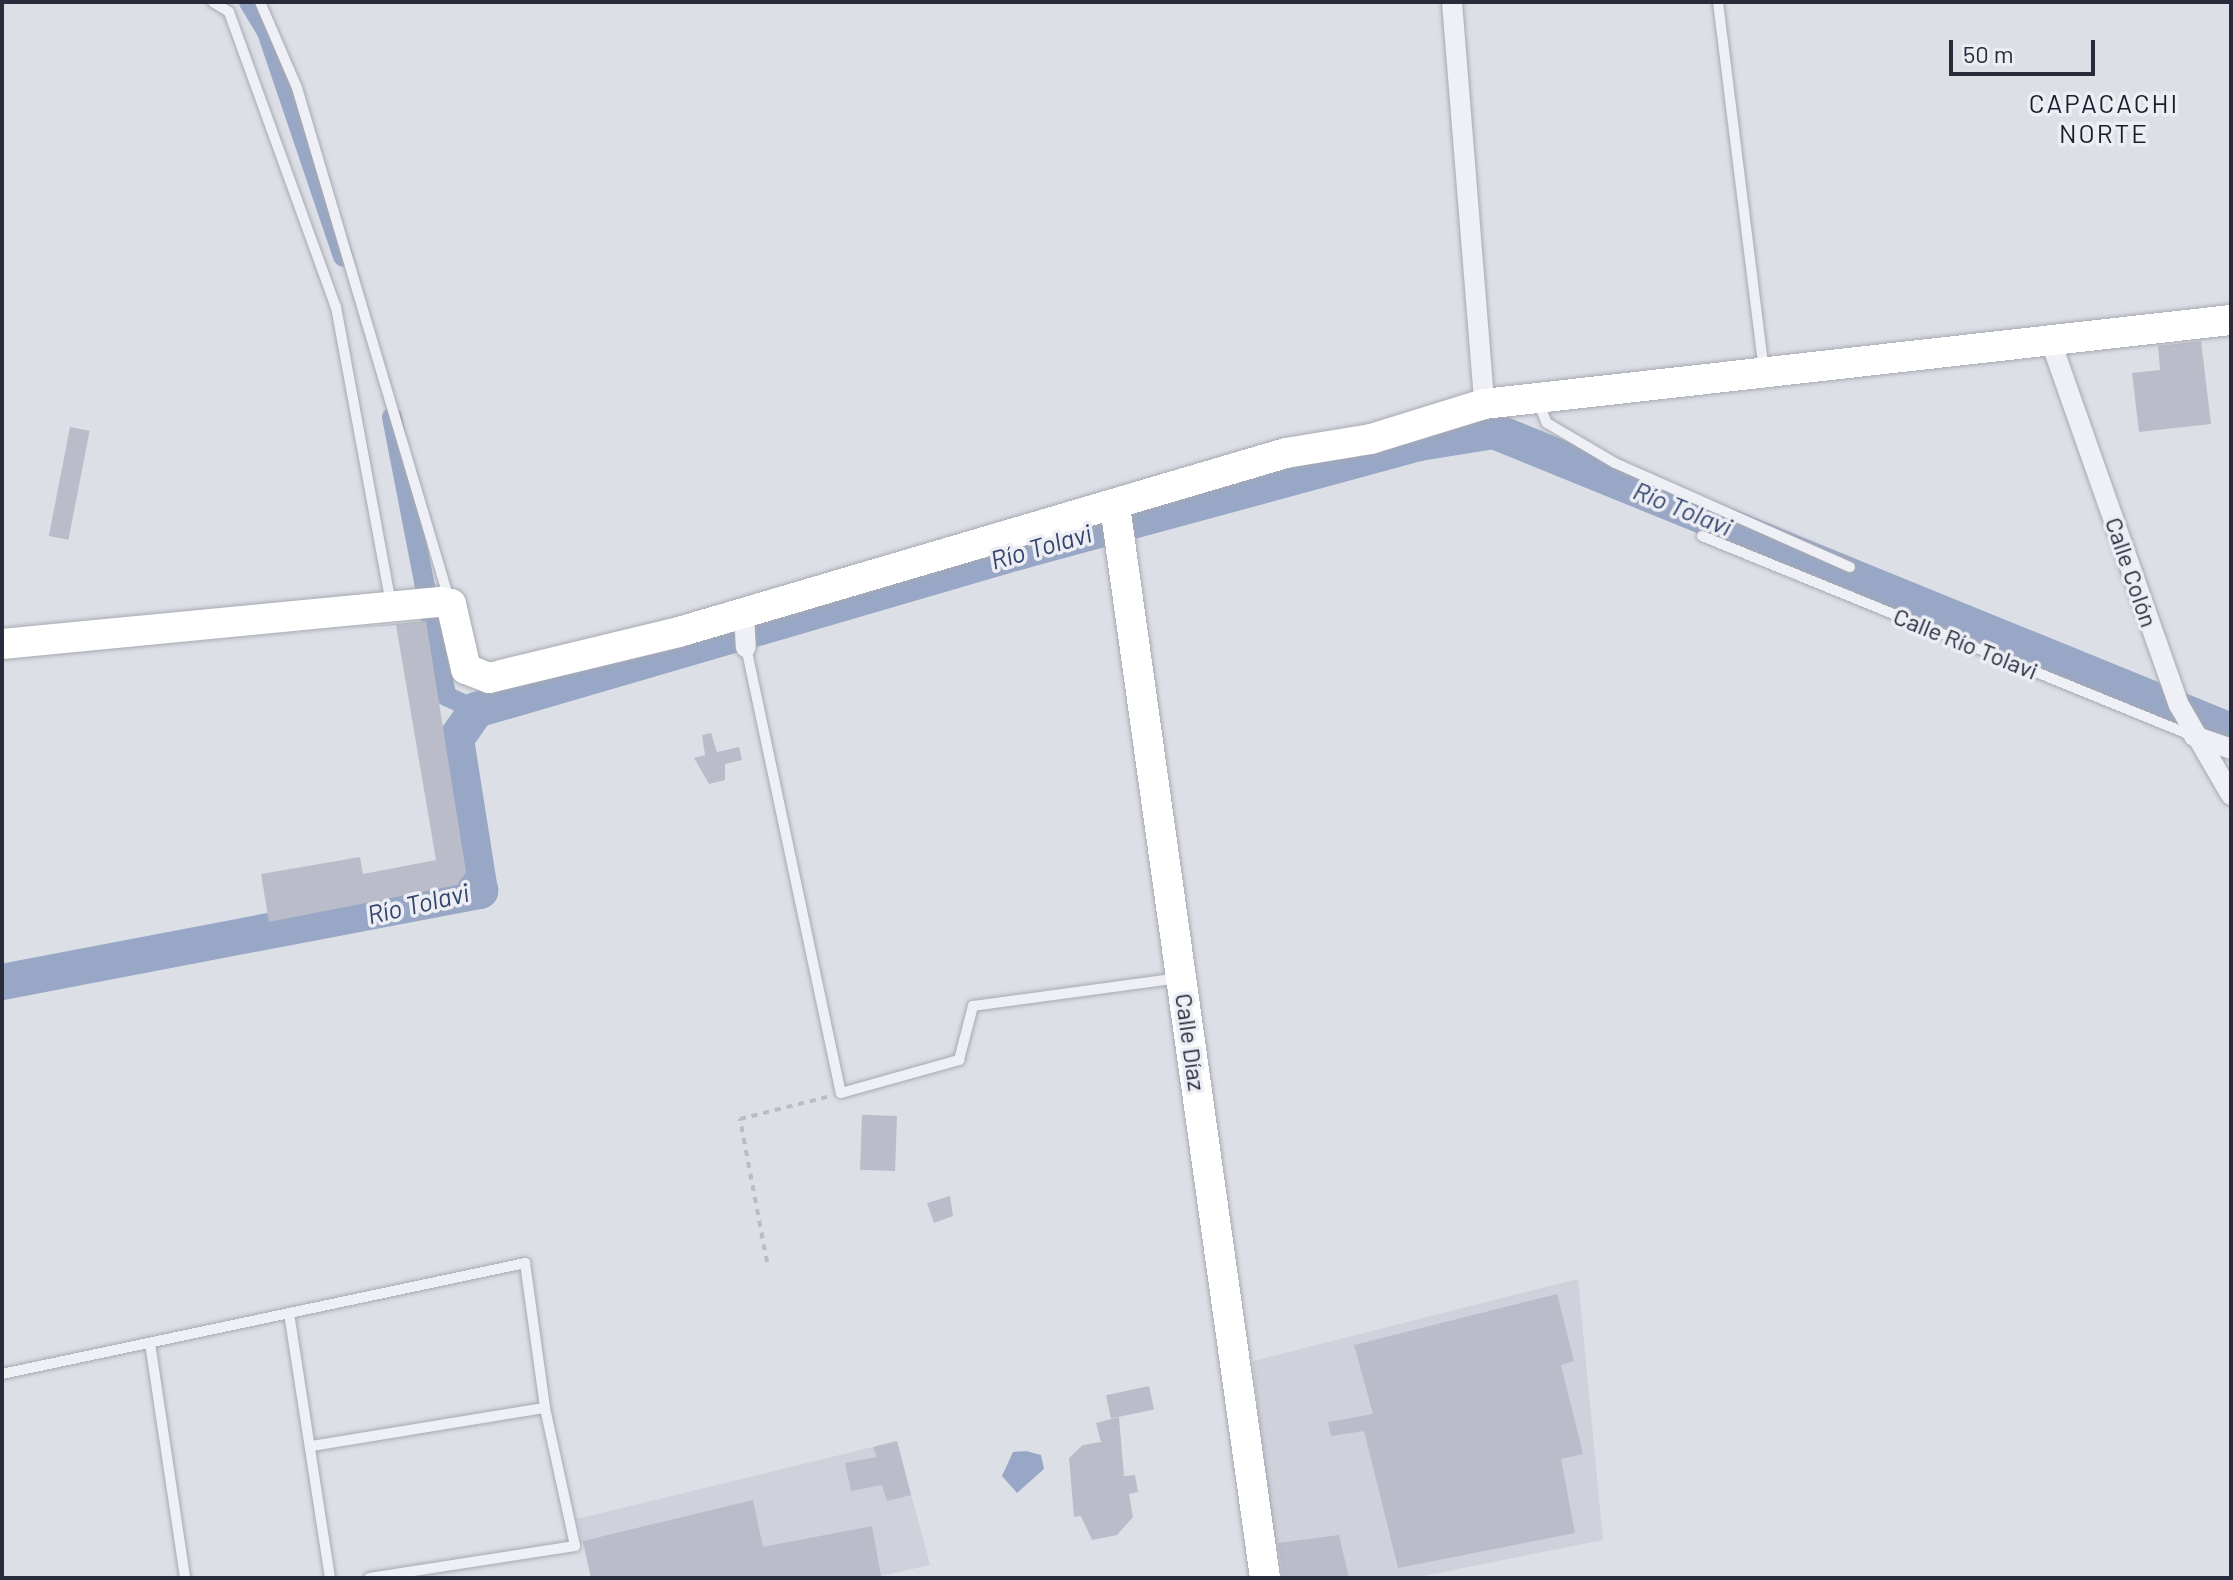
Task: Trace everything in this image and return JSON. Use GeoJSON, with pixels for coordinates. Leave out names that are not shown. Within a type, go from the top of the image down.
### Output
{"type":"FeatureCollection","features":[{"type":"Feature","properties":{"kind":"street"},"geometry":{"type":"LineString","coordinates":[[1452,2],[1484,404]]}},
{"type":"Feature","properties":{"kind":"street"},"geometry":{"type":"LineString","coordinates":[[2,644],[425,603],[466,669],[489,678],[746,619],[1117,523],[1484,404],[2231,320]]}},
{"type":"Feature","properties":{"kind":"street","name":"Calle Colón"},"geometry":{"type":"LineString","coordinates":[[2051,342],[2179,705],[2194,736],[2231,795]]}},
{"type":"Feature","properties":{"kind":"street","name":"Calle Díaz"},"geometry":{"type":"LineString","coordinates":[[1117,523],[1265,1578]]}},
{"type":"Feature","properties":{"kind":"street"},"geometry":{"type":"LineString","coordinates":[[746,619],[746,647]]}},
{"type":"Feature","properties":{"kind":"street","name":"Calle Río Tolavi"},"geometry":{"type":"LineString","coordinates":[[2194,736],[2231,749]]}},
{"type":"Feature","properties":{"kind":"lane"},"geometry":{"type":"LineString","coordinates":[[213,2],[229,12],[336,307],[425,603]]}},
{"type":"Feature","properties":{"kind":"lane"},"geometry":{"type":"LineString","coordinates":[[260,2],[297,88],[425,603]]}},
{"type":"Feature","properties":{"kind":"lane"},"geometry":{"type":"LineString","coordinates":[[1718,2],[1764,373]]}},
{"type":"Feature","properties":{"kind":"lane"},"geometry":{"type":"LineString","coordinates":[[1536,398],[1547,423],[1615,463],[1850,567]]}},
{"type":"Feature","properties":{"kind":"lane","name":"Calle Río Tolavi"},"geometry":{"type":"LineString","coordinates":[[1702,536],[2194,736]]}},
{"type":"Feature","properties":{"kind":"lane"},"geometry":{"type":"LineString","coordinates":[[746,647],[841,1093],[959,1060],[973,1006],[1182,978]]}},
{"type":"Feature","properties":{"kind":"lane"},"geometry":{"type":"LineString","coordinates":[[2,1374],[525,1263],[545,1408],[575,1546],[369,1578]]}},
{"type":"Feature","properties":{"kind":"lane"},"geometry":{"type":"LineString","coordinates":[[289,1313],[330,1578]]}},
{"type":"Feature","properties":{"kind":"lane"},"geometry":{"type":"LineString","coordinates":[[150,1343],[185,1578]]}},
{"type":"Feature","properties":{"kind":"lane"},"geometry":{"type":"LineString","coordinates":[[312,1446],[545,1408]]}},
{"type":"Feature","properties":{"kind":"path"},"geometry":{"type":"LineString","coordinates":[[767,1262],[740,1119],[841,1093]]}},
{"type":"Feature","properties":{"kind":"shaded area"},"geometry":{"type":"Polygon","coordinates":[[[1578,1279],[1603,1540],[1413,1578],[1275,1578],[1253,1361],[1578,1279]]]}},
{"type":"Feature","properties":{"kind":"shaded area"},"geometry":{"type":"Polygon","coordinates":[[[897,1441],[930,1565],[872,1578],[591,1578],[577,1519],[897,1441]]]}},
{"type":"Feature","properties":{"kind":"water"},"geometry":{"type":"Polygon","coordinates":[[[1013,1452],[1041,1455],[1044,1469],[1017,1493],[1002,1476],[1013,1452]]]}},
{"type":"Feature","properties":{"kind":"building"},"geometry":{"type":"Polygon","coordinates":[[[2201,341],[2211,424],[2139,432],[2132,373],[2160,370],[2158,346],[2201,341]]]}},
{"type":"Feature","properties":{"kind":"building"},"geometry":{"type":"Polygon","coordinates":[[[70,427],[90,431],[68,540],[49,536],[70,427]]]}},
{"type":"Feature","properties":{"kind":"building"},"geometry":{"type":"Polygon","coordinates":[[[426,621],[466,872],[457,885],[269,922],[261,874],[360,857],[363,874],[436,860],[396,625],[354,628],[426,621]]]}},
{"type":"Feature","properties":{"kind":"building"},"geometry":{"type":"Polygon","coordinates":[[[711,733],[717,752],[739,747],[742,760],[725,764],[725,780],[709,784],[694,758],[705,755],[702,735],[711,733]]]}},
{"type":"Feature","properties":{"kind":"building"},"geometry":{"type":"Polygon","coordinates":[[[862,1115],[897,1116],[895,1171],[860,1170],[862,1115]]]}},
{"type":"Feature","properties":{"kind":"building"},"geometry":{"type":"Polygon","coordinates":[[[950,1196],[953,1216],[934,1223],[927,1203],[950,1196]]]}},
{"type":"Feature","properties":{"kind":"building"},"geometry":{"type":"Polygon","coordinates":[[[1557,1294],[1574,1361],[1561,1365],[1583,1454],[1561,1459],[1575,1533],[1398,1568],[1364,1431],[1331,1436],[1328,1422],[1373,1414],[1354,1345],[1557,1294]]]}},
{"type":"Feature","properties":{"kind":"building"},"geometry":{"type":"Polygon","coordinates":[[[1149,1386],[1154,1409],[1111,1419],[1106,1395],[1149,1386]]]}},
{"type":"Feature","properties":{"kind":"building"},"geometry":{"type":"Polygon","coordinates":[[[1119,1417],[1124,1476],[1135,1475],[1138,1492],[1129,1494],[1133,1517],[1117,1535],[1092,1540],[1081,1516],[1074,1517],[1069,1458],[1083,1445],[1101,1442],[1096,1423],[1119,1417]]]}},
{"type":"Feature","properties":{"kind":"building"},"geometry":{"type":"Polygon","coordinates":[[[897,1441],[911,1495],[887,1501],[882,1485],[851,1491],[845,1463],[877,1457],[873,1447],[897,1441]]]}},
{"type":"Feature","properties":{"kind":"building"},"geometry":{"type":"Polygon","coordinates":[[[753,1500],[763,1547],[872,1526],[881,1576],[591,1578],[583,1541],[753,1500]]]}},
{"type":"Feature","properties":{"kind":"building"},"geometry":{"type":"Polygon","coordinates":[[[1339,1535],[1349,1578],[1283,1578],[1278,1543],[1339,1535]]]}},
{"type":"Feature","properties":{"kind":"waterway"},"geometry":{"type":"LineString","coordinates":[[249,2],[267,32],[343,257]]}},
{"type":"Feature","properties":{"kind":"waterway"},"geometry":{"type":"LineString","coordinates":[[392,417],[446,696],[476,710]]}},
{"type":"Feature","properties":{"kind":"waterway","name":"Río Tolavi"},"geometry":{"type":"LineString","coordinates":[[2,982],[480,891],[456,739],[476,710],[1022,551],[1419,443],[1494,431],[2231,731]]}},
{"type":"Feature","properties":{"kind":"district","name":"CAPACACHI NORTE"},"geometry":{"type":"Point","coordinates":[2104,118]}}]}
